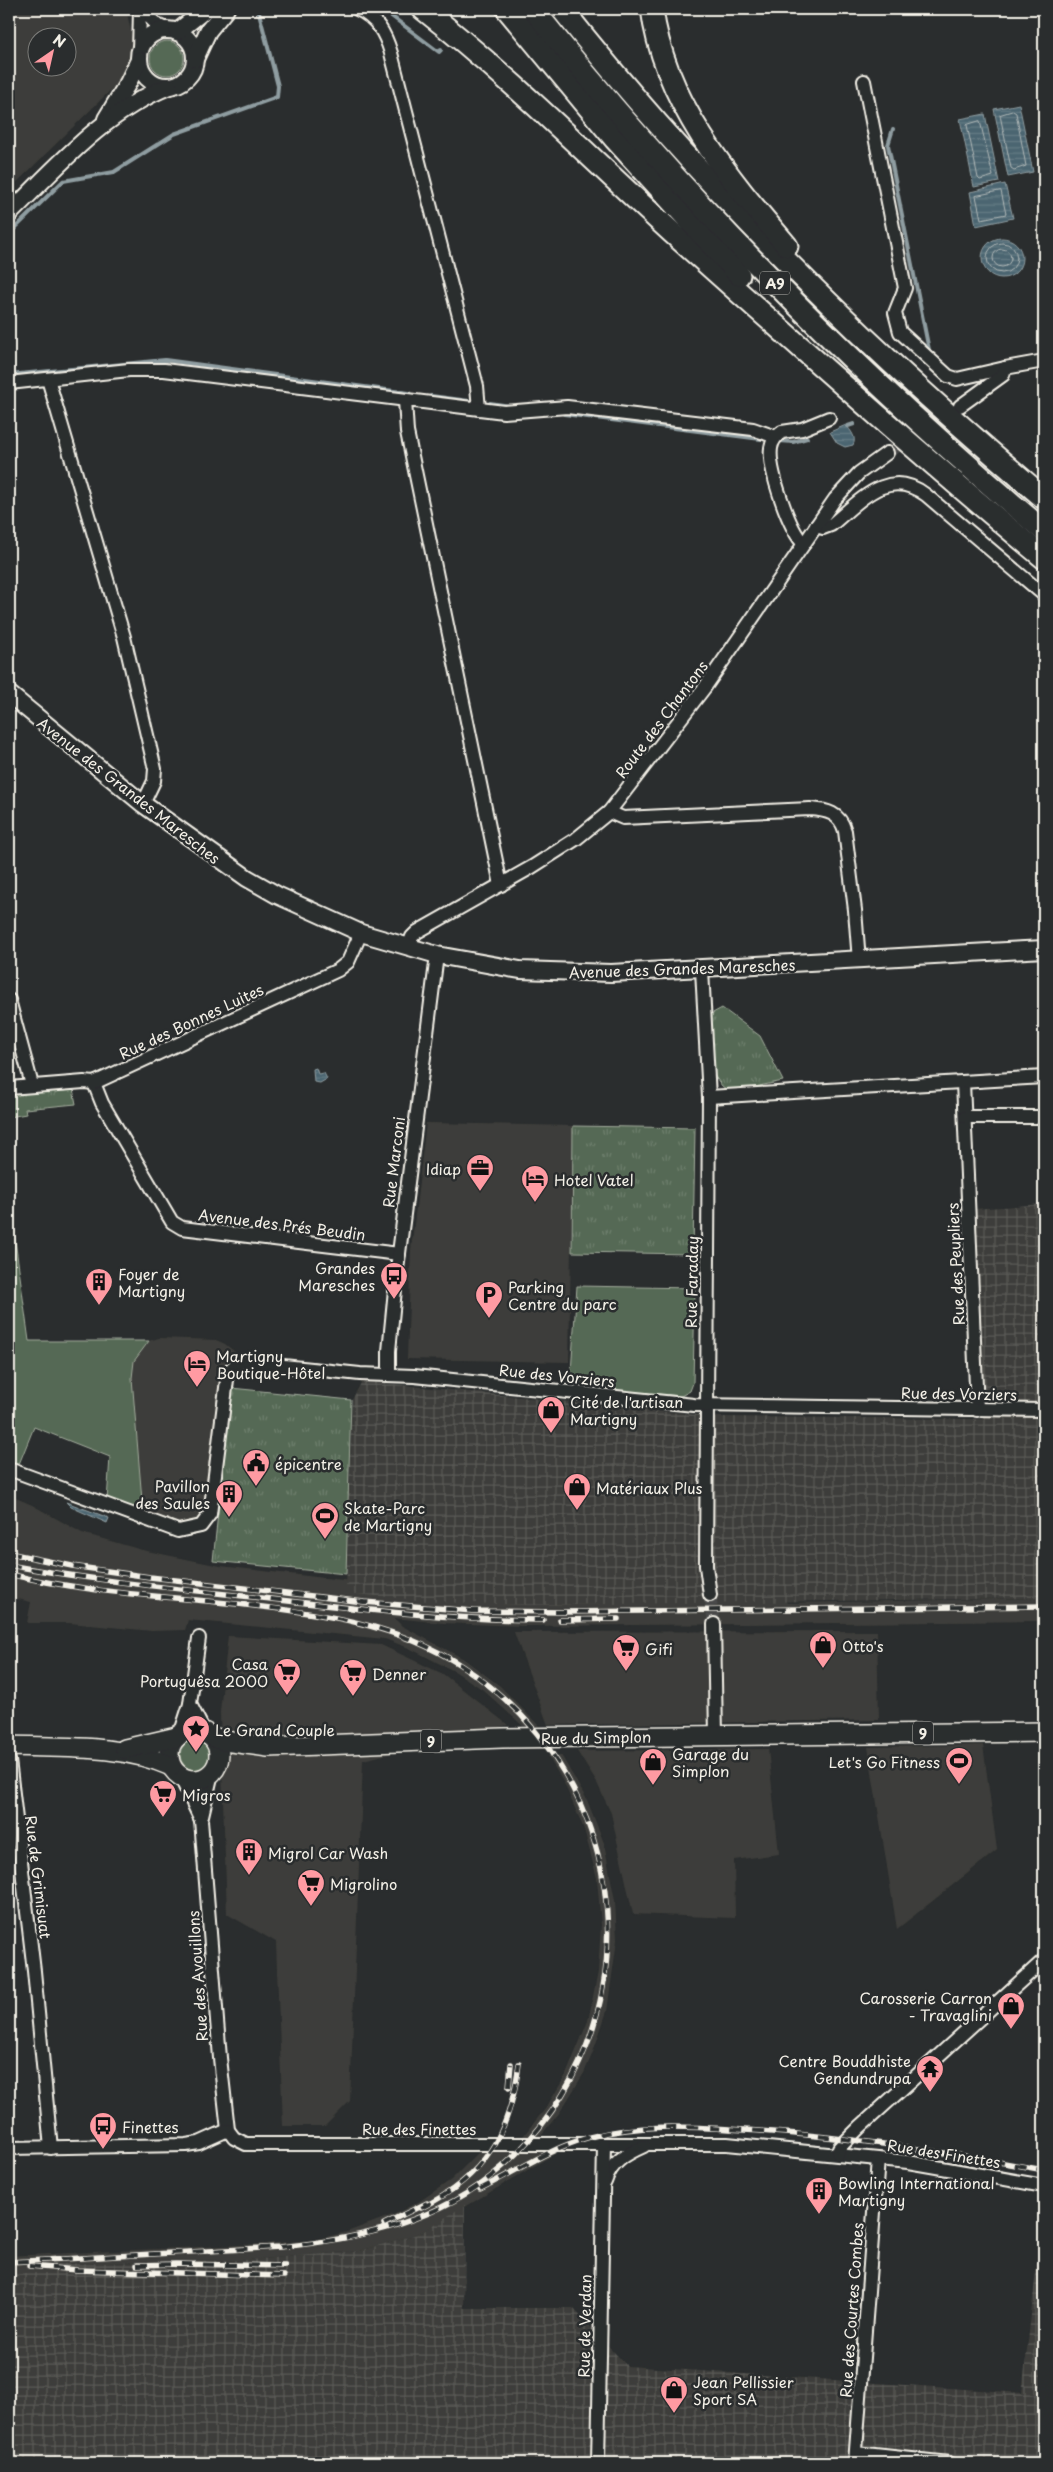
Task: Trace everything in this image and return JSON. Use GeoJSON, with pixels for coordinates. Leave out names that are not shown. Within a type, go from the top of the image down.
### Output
{"type":"FeatureCollection","features":[{"type":"Feature","properties":{"kind":"highway"},"geometry":{"type":"LineString","coordinates":[[423,9],[504,77],[677,236],[956,482]]}},
{"type":"Feature","properties":{"kind":"highway","name":"A9"},"geometry":{"type":"LineString","coordinates":[[507,9],[615,139],[728,264],[956,482],[1044,558]]}},
{"type":"Feature","properties":{"kind":"highway","name":"A9"},"geometry":{"type":"LineString","coordinates":[[533,9],[644,142],[766,274],[904,409],[1044,531]]}},
{"type":"Feature","properties":{"kind":"highway"},"geometry":{"type":"LineString","coordinates":[[562,9],[645,109],[720,193],[801,276],[913,382],[1044,498]]}},
{"type":"Feature","properties":{"kind":"highway"},"geometry":{"type":"LineString","coordinates":[[652,9],[660,47],[671,79],[686,111],[704,140],[784,242],[913,382]]}},
{"type":"Feature","properties":{"kind":"main road"},"geometry":{"type":"LineString","coordinates":[[103,123],[128,83],[149,36],[172,31],[206,9]]}},
{"type":"Feature","properties":{"kind":"main road"},"geometry":{"type":"LineString","coordinates":[[9,214],[103,123],[138,101],[186,79],[193,68],[195,59],[208,31],[226,9]]}},
{"type":"Feature","properties":{"kind":"main road"},"geometry":{"type":"LineString","coordinates":[[172,31],[190,42],[195,59]]}},
{"type":"Feature","properties":{"kind":"main road"},"geometry":{"type":"LineString","coordinates":[[139,56],[142,72],[148,79],[160,86],[169,86]]}},
{"type":"Feature","properties":{"kind":"main road","name":"Avenue des Grandes Maresches"},"geometry":{"type":"LineString","coordinates":[[9,694],[143,804],[246,878],[277,895],[361,933],[437,956],[488,965],[556,972],[611,973],[702,970],[1044,949]]}},
{"type":"Feature","properties":{"kind":"main road","name":"9"},"geometry":{"type":"LineString","coordinates":[[116,1750],[178,1736],[193,1730],[207,1734]]}},
{"type":"Feature","properties":{"kind":"main road","name":"Rue du Simplon"},"geometry":{"type":"LineString","coordinates":[[207,1734],[237,1743],[268,1747],[502,1738],[1044,1732]]}},
{"type":"Feature","properties":{"kind":"main road"},"geometry":{"type":"LineString","coordinates":[[207,1734],[218,1750],[214,1769]]}},
{"type":"Feature","properties":{"kind":"main road"},"geometry":{"type":"LineString","coordinates":[[176,1771],[170,1751],[178,1736]]}},
{"type":"Feature","properties":{"kind":"main road","name":"9"},"geometry":{"type":"LineString","coordinates":[[9,1746],[116,1750],[152,1758],[187,1779],[197,1780],[214,1769]]}},
{"type":"Feature","properties":{"kind":"main road","name":"Rue du Simplon"},"geometry":{"type":"LineString","coordinates":[[214,1769],[238,1756],[268,1747]]}},
{"type":"Feature","properties":{"kind":"street"},"geometry":{"type":"LineString","coordinates":[[141,9],[157,25],[172,31]]}},
{"type":"Feature","properties":{"kind":"street"},"geometry":{"type":"LineString","coordinates":[[139,56],[141,9]]}},
{"type":"Feature","properties":{"kind":"street"},"geometry":{"type":"LineString","coordinates":[[357,9],[370,16],[380,28],[391,53],[477,386],[479,409]]}},
{"type":"Feature","properties":{"kind":"street"},"geometry":{"type":"LineString","coordinates":[[864,81],[905,288],[895,314],[900,332],[948,376],[957,379],[1044,361]]}},
{"type":"Feature","properties":{"kind":"street"},"geometry":{"type":"LineString","coordinates":[[960,406],[1003,375],[1005,368]]}},
{"type":"Feature","properties":{"kind":"street"},"geometry":{"type":"LineString","coordinates":[[9,383],[129,370],[164,370],[479,409],[513,412],[567,407],[745,428],[763,431],[776,437]]}},
{"type":"Feature","properties":{"kind":"street"},"geometry":{"type":"LineString","coordinates":[[48,379],[124,637],[155,769],[154,781],[143,804]]}},
{"type":"Feature","properties":{"kind":"street"},"geometry":{"type":"LineString","coordinates":[[405,400],[407,432],[501,885]]}},
{"type":"Feature","properties":{"kind":"street"},"geometry":{"type":"LineString","coordinates":[[804,544],[792,528],[775,475],[771,448],[776,437],[782,432],[802,429],[829,418]]}},
{"type":"Feature","properties":{"kind":"street","name":"Route des Chantons"},"geometry":{"type":"LineString","coordinates":[[408,947],[412,937],[417,932],[501,885],[576,839],[609,812],[706,687],[816,526],[846,486],[867,466],[887,453]]}},
{"type":"Feature","properties":{"kind":"street"},"geometry":{"type":"LineString","coordinates":[[816,526],[824,528],[831,525],[883,486],[895,483],[907,484],[926,495],[1044,595]]}},
{"type":"Feature","properties":{"kind":"street"},"geometry":{"type":"LineString","coordinates":[[609,812],[623,818],[810,809],[832,813],[840,819],[845,831],[859,961]]}},
{"type":"Feature","properties":{"kind":"street","name":"Rue des Bonnes Luites"},"geometry":{"type":"LineString","coordinates":[[9,1088],[32,1085],[94,1083],[338,970],[348,962],[361,933]]}},
{"type":"Feature","properties":{"kind":"street","name":"Rue Marconi"},"geometry":{"type":"LineString","coordinates":[[389,1374],[389,1350],[399,1254],[437,956]]}},
{"type":"Feature","properties":{"kind":"street","name":"Rue Faraday"},"geometry":{"type":"LineString","coordinates":[[702,970],[709,1097],[706,1566],[710,1595]]}},
{"type":"Feature","properties":{"kind":"street"},"geometry":{"type":"LineString","coordinates":[[9,1000],[32,1085]]}},
{"type":"Feature","properties":{"kind":"street"},"geometry":{"type":"LineString","coordinates":[[709,1097],[1044,1077]]}},
{"type":"Feature","properties":{"kind":"street","name":"Rue des Peupliers"},"geometry":{"type":"LineString","coordinates":[[963,1082],[977,1410]]}},
{"type":"Feature","properties":{"kind":"street","name":"Avenue des Prés Beudin"},"geometry":{"type":"LineString","coordinates":[[94,1083],[102,1103],[172,1222],[182,1228],[399,1254]]}},
{"type":"Feature","properties":{"kind":"street"},"geometry":{"type":"LineString","coordinates":[[965,1117],[1044,1117]]}},
{"type":"Feature","properties":{"kind":"street","name":"Rue des Vorziers"},"geometry":{"type":"LineString","coordinates":[[9,1469],[178,1531],[201,1526],[210,1514],[228,1372],[232,1366],[245,1362],[360,1374],[389,1374],[665,1403],[1044,1410]]}},
{"type":"Feature","properties":{"kind":"street"},"geometry":{"type":"LineString","coordinates":[[714,1624],[716,1736]]}},
{"type":"Feature","properties":{"kind":"street"},"geometry":{"type":"LineString","coordinates":[[178,1736],[190,1704],[199,1638]]}},
{"type":"Feature","properties":{"kind":"street"},"geometry":{"type":"LineString","coordinates":[[190,1704],[207,1734]]}},
{"type":"Feature","properties":{"kind":"street","name":"Rue de Grimisuat"},"geometry":{"type":"LineString","coordinates":[[9,1760],[34,1971],[51,2148]]}},
{"type":"Feature","properties":{"kind":"street","name":"Rue des Avouillons"},"geometry":{"type":"LineString","coordinates":[[214,1769],[201,1820],[220,2058],[228,2130]]}},
{"type":"Feature","properties":{"kind":"street","name":"Rue des Avouillons"},"geometry":{"type":"LineString","coordinates":[[176,1771],[201,1820]]}},
{"type":"Feature","properties":{"kind":"street"},"geometry":{"type":"LineString","coordinates":[[838,2154],[839,2148],[860,2127],[1044,1960]]}},
{"type":"Feature","properties":{"kind":"street"},"geometry":{"type":"LineString","coordinates":[[9,2148],[199,2144],[228,2130]]}},
{"type":"Feature","properties":{"kind":"street","name":"Rue des Finettes"},"geometry":{"type":"LineString","coordinates":[[228,2130],[234,2138],[246,2144],[727,2144],[878,2159],[1044,2186]]}},
{"type":"Feature","properties":{"kind":"street","name":"Rue de Verdan"},"geometry":{"type":"LineString","coordinates":[[598,2463],[604,2144]]}},
{"type":"Feature","properties":{"kind":"street","name":"Rue de Verdan"},"geometry":{"type":"LineString","coordinates":[[603,2189],[608,2174],[619,2159],[649,2144]]}},
{"type":"Feature","properties":{"kind":"street","name":"Rue des Courtes Combes"},"geometry":{"type":"LineString","coordinates":[[856,2458],[878,2159]]}},
{"type":"Feature","properties":{"kind":"street"},"geometry":{"type":"LineString","coordinates":[[856,2458],[949,2463]]}},
{"type":"Feature","properties":{"kind":"shaded area"},"geometry":{"type":"Polygon","coordinates":[[[9,9],[126,9],[133,41],[124,77],[9,190],[9,9]]]}},
{"type":"Feature","properties":{"kind":"shaded area"},"geometry":{"type":"Polygon","coordinates":[[[426,1123],[573,1126],[569,1362],[407,1359],[411,1250],[426,1123]]]}},
{"type":"Feature","properties":{"kind":"shaded area"},"geometry":{"type":"Polygon","coordinates":[[[1044,1204],[1044,1598],[529,1605],[439,1602],[346,1593],[352,1400],[362,1381],[720,1417],[982,1419],[974,1209],[1044,1204]]]}},
{"type":"Feature","properties":{"kind":"shaded area"},"geometry":{"type":"Polygon","coordinates":[[[159,1338],[216,1340],[225,1344],[239,1355],[225,1363],[221,1377],[206,1508],[200,1520],[180,1526],[143,1513],[132,1378],[134,1361],[149,1341],[159,1338]]]}},
{"type":"Feature","properties":{"kind":"shaded area"},"geometry":{"type":"Polygon","coordinates":[[[9,1495],[32,1505],[82,1533],[142,1550],[220,1566],[395,1586],[778,1591],[787,1603],[1044,1598],[1044,1621],[525,1626],[443,1623],[394,1618],[402,1626],[464,1659],[500,1686],[539,1726],[523,1726],[482,1689],[456,1672],[409,1648],[385,1639],[188,1620],[185,1630],[152,1631],[70,1623],[27,1623],[31,1602],[9,1597],[9,1495]]]}},
{"type":"Feature","properties":{"kind":"shaded area"},"geometry":{"type":"Polygon","coordinates":[[[877,1631],[879,1720],[548,1725],[514,1632],[877,1631]]]}},
{"type":"Feature","properties":{"kind":"shaded area"},"geometry":{"type":"Polygon","coordinates":[[[228,1636],[381,1645],[443,1674],[508,1725],[363,1760],[350,2101],[325,2126],[283,2126],[276,1942],[227,1914],[220,1712],[228,1636]]]}},
{"type":"Feature","properties":{"kind":"shaded area"},"geometry":{"type":"Polygon","coordinates":[[[983,1745],[997,1850],[897,1929],[868,1747],[983,1745]]]}},
{"type":"Feature","properties":{"kind":"shaded area"},"geometry":{"type":"Polygon","coordinates":[[[768,1749],[779,1854],[734,1860],[735,1918],[633,1914],[611,1813],[597,1783],[577,1751],[768,1749]]]}},
{"type":"Feature","properties":{"kind":"shaded area"},"geometry":{"type":"Polygon","coordinates":[[[561,1755],[587,1800],[604,1843],[615,1901],[617,1940],[607,2011],[593,2052],[584,2073],[560,2112],[528,2151],[556,2153],[421,2233],[359,2251],[247,2260],[52,2264],[50,2273],[9,2273],[9,2256],[264,2244],[313,2240],[347,2232],[395,2214],[420,2201],[451,2180],[479,2152],[510,2152],[546,2108],[566,2075],[588,2021],[598,1972],[601,1925],[597,1878],[584,1829],[565,1785],[548,1756],[561,1755]]]}},
{"type":"Feature","properties":{"kind":"shaded area"},"geometry":{"type":"Polygon","coordinates":[[[465,2205],[464,2308],[573,2308],[627,2366],[1022,2393],[1037,2263],[1044,2264],[1044,2463],[9,2463],[9,2273],[50,2273],[52,2264],[247,2260],[359,2251],[421,2233],[465,2205]]]}},
{"type":"Feature","properties":{"kind":"green space"},"geometry":{"type":"Polygon","coordinates":[[[167,41],[179,46],[184,58],[179,70],[167,75],[155,70],[150,58],[155,46],[167,41]]]}},
{"type":"Feature","properties":{"kind":"green space"},"geometry":{"type":"Polygon","coordinates":[[[722,1008],[760,1036],[783,1081],[730,1092],[722,1086],[714,1075],[711,1014],[722,1008]]]}},
{"type":"Feature","properties":{"kind":"green space"},"geometry":{"type":"Polygon","coordinates":[[[73,1089],[76,1104],[25,1109],[26,1114],[9,1117],[9,1094],[73,1089]]]}},
{"type":"Feature","properties":{"kind":"green space"},"geometry":{"type":"Polygon","coordinates":[[[573,1126],[695,1128],[693,1254],[572,1252],[573,1126]]]}},
{"type":"Feature","properties":{"kind":"green space"},"geometry":{"type":"Polygon","coordinates":[[[9,1197],[29,1341],[149,1341],[134,1361],[132,1378],[143,1513],[107,1501],[110,1457],[34,1427],[17,1469],[9,1465],[9,1197]]]}},
{"type":"Feature","properties":{"kind":"green space"},"geometry":{"type":"Polygon","coordinates":[[[577,1286],[695,1288],[693,1383],[690,1391],[681,1396],[570,1387],[577,1286]]]}},
{"type":"Feature","properties":{"kind":"green space"},"geometry":{"type":"Polygon","coordinates":[[[231,1388],[351,1400],[346,1574],[213,1561],[231,1388]]]}},
{"type":"Feature","properties":{"kind":"green space"},"geometry":{"type":"Polygon","coordinates":[[[195,1740],[206,1744],[210,1755],[206,1766],[195,1770],[184,1766],[180,1755],[184,1744],[195,1740]]]}},
{"type":"Feature","properties":{"kind":"water"},"geometry":{"type":"Polygon","coordinates":[[[1019,104],[1033,172],[1008,177],[994,109],[1019,104]]]}},
{"type":"Feature","properties":{"kind":"water"},"geometry":{"type":"Polygon","coordinates":[[[985,114],[999,182],[974,187],[960,119],[985,114]]]}},
{"type":"Feature","properties":{"kind":"water"},"geometry":{"type":"Polygon","coordinates":[[[1005,184],[1013,218],[976,226],[970,192],[1005,184]]]}},
{"type":"Feature","properties":{"kind":"water"},"geometry":{"type":"Polygon","coordinates":[[[1006,238],[1013,241],[1019,247],[1022,258],[1021,266],[1013,275],[1006,278],[998,278],[991,275],[983,266],[982,254],[985,247],[994,239],[1006,238]]]}},
{"type":"Feature","properties":{"kind":"water"},"geometry":{"type":"Polygon","coordinates":[[[846,425],[853,435],[854,442],[853,445],[845,447],[837,443],[830,432],[846,425]]]}},
{"type":"Feature","properties":{"kind":"water"},"geometry":{"type":"Polygon","coordinates":[[[316,1068],[318,1074],[324,1073],[327,1079],[320,1083],[314,1082],[313,1069],[316,1068]]]}},
{"type":"Feature","properties":{"kind":"water"},"geometry":{"type":"Polygon","coordinates":[[[66,1502],[109,1518],[107,1523],[71,1507],[66,1502]]]}},
{"type":"Feature","properties":{"kind":"waterway"},"geometry":{"type":"LineString","coordinates":[[9,234],[63,181],[114,172],[174,134],[277,97],[278,86],[258,9]]}},
{"type":"Feature","properties":{"kind":"waterway"},"geometry":{"type":"LineString","coordinates":[[370,9],[378,9]]}},
{"type":"Feature","properties":{"kind":"waterway"},"geometry":{"type":"LineString","coordinates":[[382,9],[439,52],[441,50]]}},
{"type":"Feature","properties":{"kind":"waterway"},"geometry":{"type":"LineString","coordinates":[[893,129],[888,145],[930,355]]}},
{"type":"Feature","properties":{"kind":"waterway"},"geometry":{"type":"LineString","coordinates":[[9,375],[165,360],[409,393]]}},
{"type":"Feature","properties":{"kind":"waterway"},"geometry":{"type":"LineString","coordinates":[[431,396],[469,401]]}},
{"type":"Feature","properties":{"kind":"waterway"},"geometry":{"type":"LineString","coordinates":[[490,403],[510,406]]}},
{"type":"Feature","properties":{"kind":"waterway"},"geometry":{"type":"LineString","coordinates":[[564,414],[761,439]]}},
{"type":"Feature","properties":{"kind":"waterway"},"geometry":{"type":"LineString","coordinates":[[848,426],[854,424]]}},
{"type":"Feature","properties":{"kind":"waterway"},"geometry":{"type":"LineString","coordinates":[[780,441],[793,442],[807,438]]}},
{"type":"Feature","properties":{"kind":"tunnel"},"geometry":{"type":"LineString","coordinates":[[887,453],[951,412]]}},
{"type":"Feature","properties":{"kind":"tunnel"},"geometry":{"type":"LineString","coordinates":[[710,1595],[714,1624]]}},
{"type":"Feature","properties":{"kind":"railway"},"geometry":{"type":"LineString","coordinates":[[9,1553],[72,1566],[150,1577],[364,1602],[473,1611],[563,1612],[1044,1606]]}},
{"type":"Feature","properties":{"kind":"railway"},"geometry":{"type":"LineString","coordinates":[[9,1565],[130,1583],[361,1609],[434,1616],[543,1620]]}},
{"type":"Feature","properties":{"kind":"railway"},"geometry":{"type":"LineString","coordinates":[[9,1574],[67,1586],[274,1608],[330,1617],[385,1630],[437,1652],[462,1666],[520,1715],[564,1773],[593,1838],[606,1907],[604,1977],[587,2046],[553,2110],[502,2167],[478,2186],[452,2202],[398,2225],[369,2233],[310,2244],[9,2262]]}},
{"type":"Feature","properties":{"kind":"railway"},"geometry":{"type":"LineString","coordinates":[[560,1620],[618,1619]]}},
{"type":"Feature","properties":{"kind":"railway"},"geometry":{"type":"LineString","coordinates":[[509,2087],[511,2064]]}},
{"type":"Feature","properties":{"kind":"railway"},"geometry":{"type":"LineString","coordinates":[[421,2208],[443,2196],[462,2182],[478,2167],[491,2150],[501,2132],[509,2111],[519,2064]]}},
{"type":"Feature","properties":{"kind":"railway"},"geometry":{"type":"LineString","coordinates":[[480,2189],[561,2147],[575,2142],[609,2133],[666,2127],[744,2130],[819,2136],[932,2151],[1044,2170]]}},
{"type":"Feature","properties":{"kind":"railway"},"geometry":{"type":"LineString","coordinates":[[384,2224],[427,2203]]}},
{"type":"Feature","properties":{"kind":"railway"},"geometry":{"type":"LineString","coordinates":[[137,2265],[285,2266]]}},
{"type":"Feature","properties":{"kind":"railway"},"geometry":{"type":"LineString","coordinates":[[29,2266],[77,2270],[284,2276]]}},
{"type":"Feature","properties":{"kind":"place","name":"Idiap"},"geometry":{"type":"Point","coordinates":[480,1192]}},
{"type":"Feature","properties":{"kind":"place","name":"Hotel Vatel"},"geometry":{"type":"Point","coordinates":[535,1203]}},
{"type":"Feature","properties":{"kind":"place","name":"Grandes Maresches"},"geometry":{"type":"Point","coordinates":[394,1300]}},
{"type":"Feature","properties":{"kind":"place","name":"Foyer de Martigny"},"geometry":{"type":"Point","coordinates":[99,1306]}},
{"type":"Feature","properties":{"kind":"place","name":"Parking Centre du parc"},"geometry":{"type":"Point","coordinates":[489,1319]}},
{"type":"Feature","properties":{"kind":"place","name":"Martigny Boutique-Hôtel"},"geometry":{"type":"Point","coordinates":[197,1388]}},
{"type":"Feature","properties":{"kind":"place","name":"Cité de l'artisan Martigny"},"geometry":{"type":"Point","coordinates":[551,1434]}},
{"type":"Feature","properties":{"kind":"place","name":"épicentre"},"geometry":{"type":"Point","coordinates":[256,1487]}},
{"type":"Feature","properties":{"kind":"place","name":"Matériaux Plus"},"geometry":{"type":"Point","coordinates":[577,1511]}},
{"type":"Feature","properties":{"kind":"place","name":"Pavillon des Saules"},"geometry":{"type":"Point","coordinates":[229,1518]}},
{"type":"Feature","properties":{"kind":"place","name":"Skate-Parc de Martigny"},"geometry":{"type":"Point","coordinates":[325,1540]}},
{"type":"Feature","properties":{"kind":"place","name":"Otto's"},"geometry":{"type":"Point","coordinates":[823,1669]}},
{"type":"Feature","properties":{"kind":"place","name":"Gifi"},"geometry":{"type":"Point","coordinates":[626,1672]}},
{"type":"Feature","properties":{"kind":"place","name":"Casa Portuguêsa 2000"},"geometry":{"type":"Point","coordinates":[287,1696]}},
{"type":"Feature","properties":{"kind":"place","name":"Denner"},"geometry":{"type":"Point","coordinates":[353,1697]}},
{"type":"Feature","properties":{"kind":"place","name":"Le Grand Couple"},"geometry":{"type":"Point","coordinates":[196,1753]}},
{"type":"Feature","properties":{"kind":"place","name":"Let's Go Fitness"},"geometry":{"type":"Point","coordinates":[959,1785]}},
{"type":"Feature","properties":{"kind":"place","name":"Garage du Simplon"},"geometry":{"type":"Point","coordinates":[653,1786]}},
{"type":"Feature","properties":{"kind":"place","name":"Migros"},"geometry":{"type":"Point","coordinates":[163,1818]}},
{"type":"Feature","properties":{"kind":"place","name":"Migrol Car Wash"},"geometry":{"type":"Point","coordinates":[249,1876]}},
{"type":"Feature","properties":{"kind":"place","name":"Migrolino"},"geometry":{"type":"Point","coordinates":[311,1907]}},
{"type":"Feature","properties":{"kind":"place","name":"Carosserie Carron - Travaglini"},"geometry":{"type":"Point","coordinates":[1011,2030]}},
{"type":"Feature","properties":{"kind":"place","name":"Centre Bouddhiste Gendundrupa"},"geometry":{"type":"Point","coordinates":[930,2093]}},
{"type":"Feature","properties":{"kind":"place","name":"Finettes"},"geometry":{"type":"Point","coordinates":[103,2150]}},
{"type":"Feature","properties":{"kind":"place","name":"Bowling International Martigny"},"geometry":{"type":"Point","coordinates":[819,2215]}},
{"type":"Feature","properties":{"kind":"place","name":"Jean Pellissier Sport SA"},"geometry":{"type":"Point","coordinates":[674,2414]}}]}
